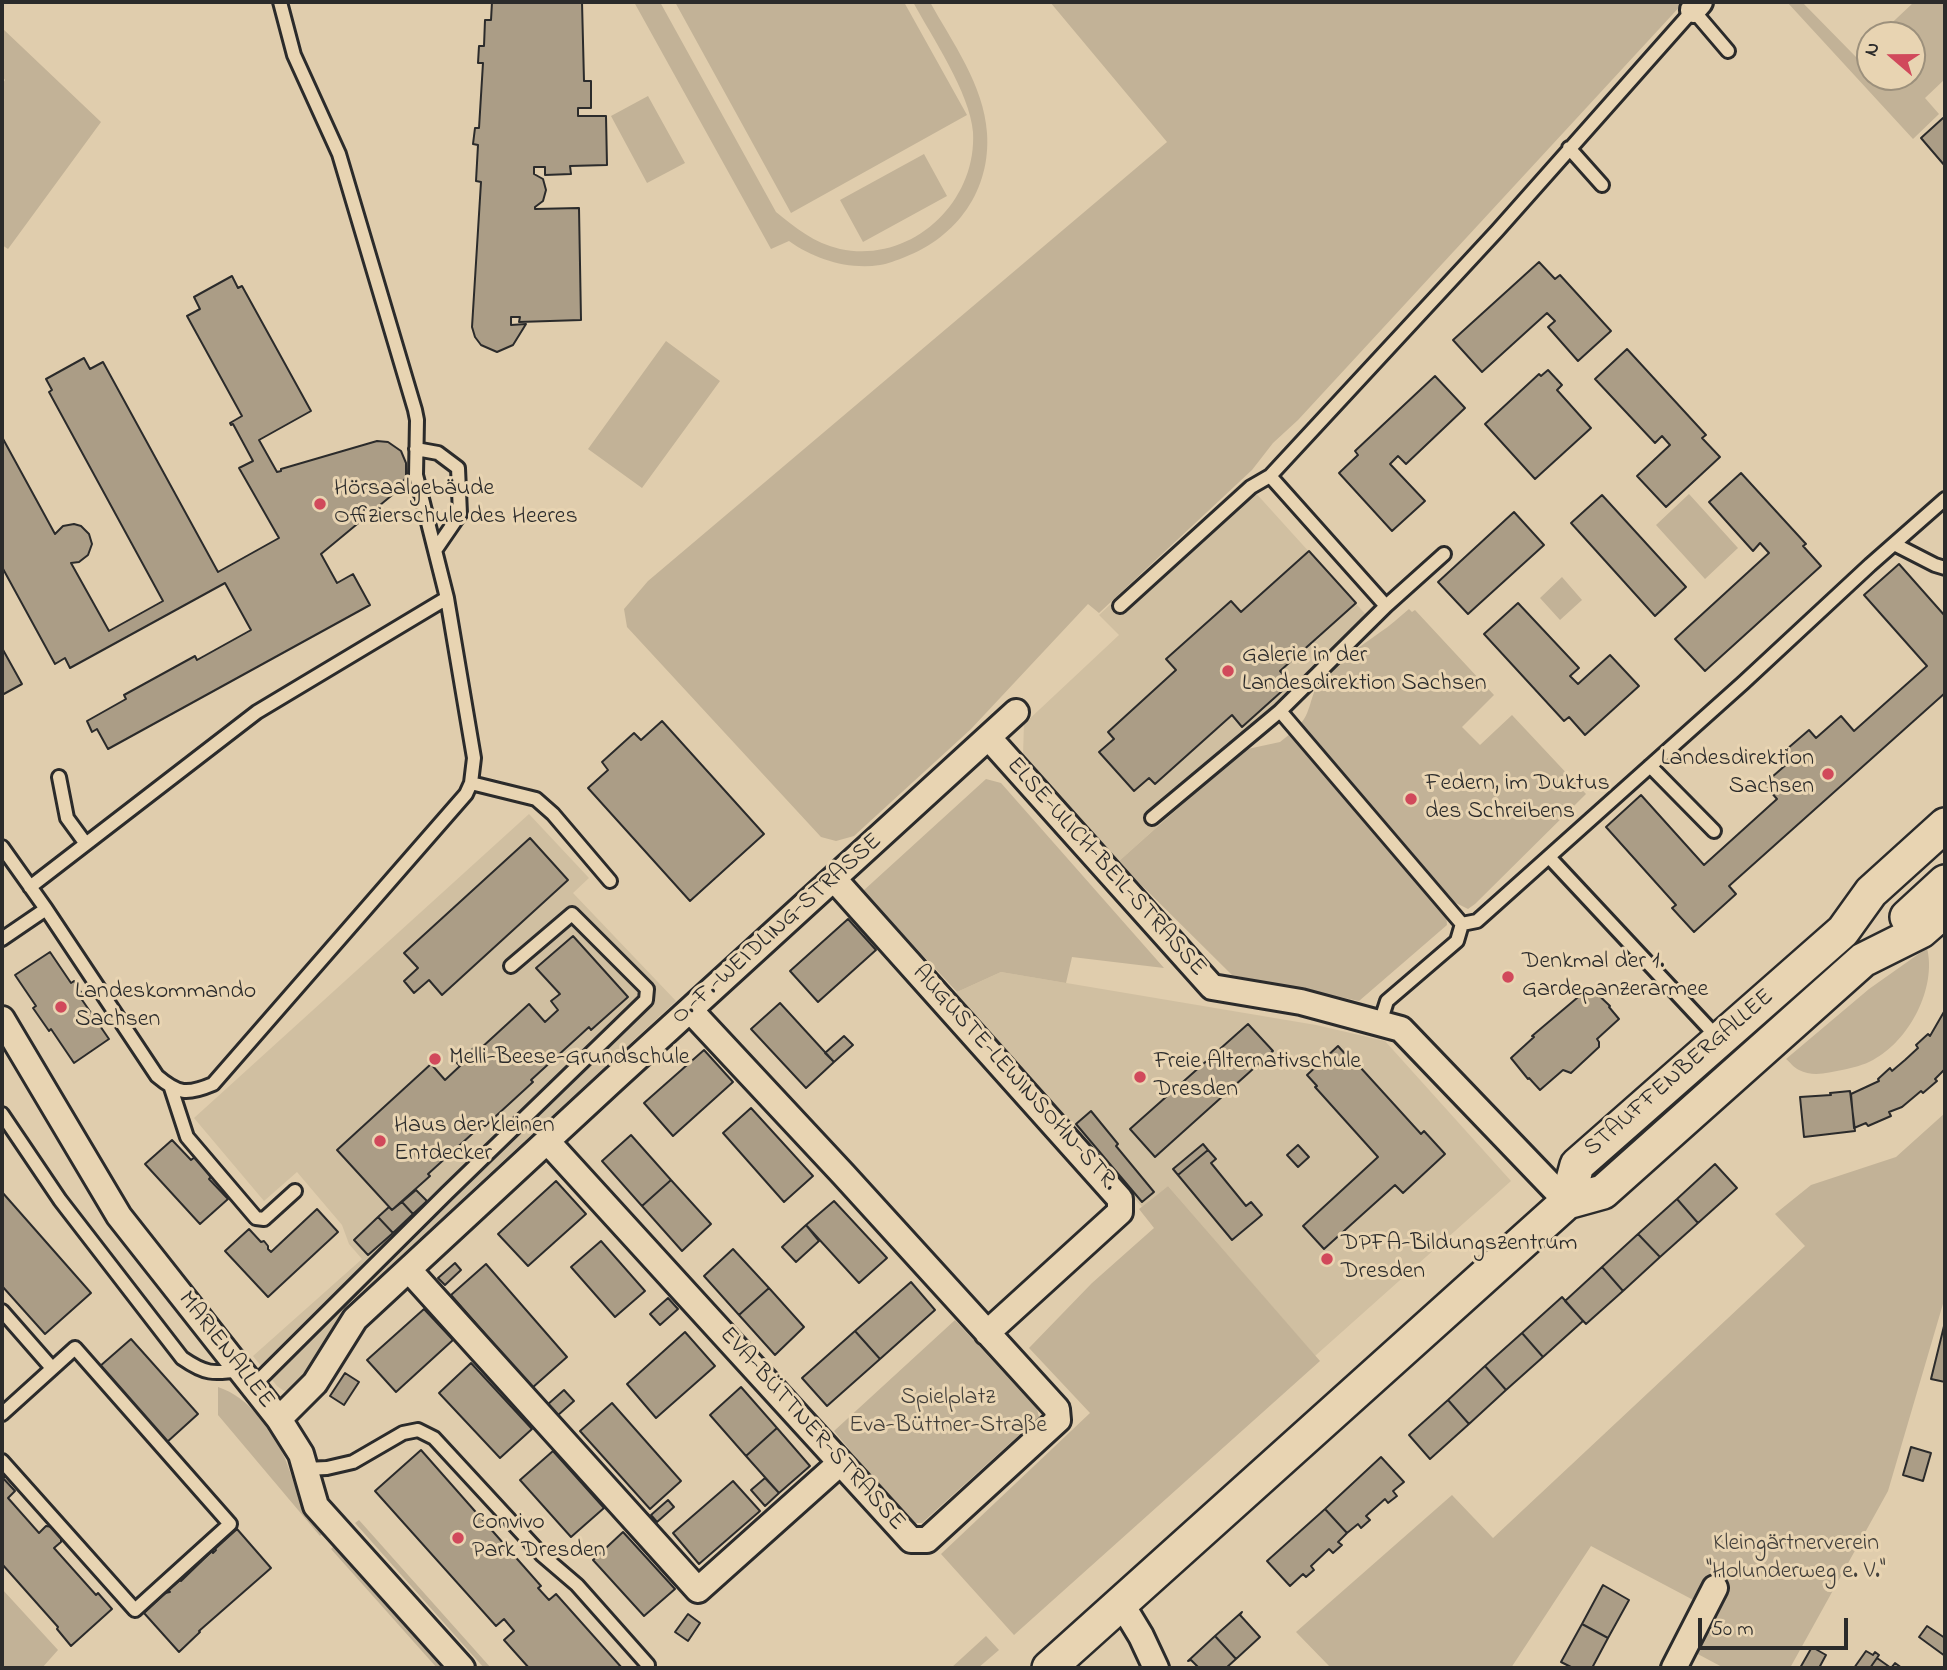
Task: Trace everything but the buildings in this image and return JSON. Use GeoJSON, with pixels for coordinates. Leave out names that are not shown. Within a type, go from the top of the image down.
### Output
{"type":"FeatureCollection","features":[{"type":"Feature","properties":{"kind":"main road","name":"STAUFFENBERGALLEE"},"geometry":{"type":"LineString","coordinates":[[1567,1202],[1577,1165],[1843,931],[1871,892],[1945,825]]}},
{"type":"Feature","properties":{"kind":"main road"},"geometry":{"type":"LineString","coordinates":[[1843,931],[1884,905],[1945,851]]}},
{"type":"Feature","properties":{"kind":"main road"},"geometry":{"type":"LineString","coordinates":[[1863,960],[1945,882]]}},
{"type":"Feature","properties":{"kind":"main road","name":"STAUFFENBERGALLEE"},"geometry":{"type":"LineString","coordinates":[[1567,1202],[1603,1192],[1863,960],[1921,932],[1945,910]]}},
{"type":"Feature","properties":{"kind":"main road"},"geometry":{"type":"LineString","coordinates":[[1049,1668],[1567,1202]]}},
{"type":"Feature","properties":{"kind":"street","name":"O.-F.-WEIDLING-STRASSE"},"geometry":{"type":"LineString","coordinates":[[279,1419],[315,1383],[355,1319],[1016,712]]}},
{"type":"Feature","properties":{"kind":"street","name":"ELSE-ULICH-BEIL-STRASSE"},"geometry":{"type":"LineString","coordinates":[[989,738],[1212,987],[1301,1002],[1401,1029],[1567,1202]]}},
{"type":"Feature","properties":{"kind":"street","name":"AUGUSTE-LEWINSOHN-STR."},"geometry":{"type":"LineString","coordinates":[[834,879],[1120,1199],[1120,1212],[987,1333]]}},
{"type":"Feature","properties":{"kind":"street","name":"EVA-BÜTTNER-STRASSE"},"geometry":{"type":"LineString","coordinates":[[547,1141],[911,1540],[927,1540],[1058,1420],[1057,1409],[844,1174],[690,1010]]}},
{"type":"Feature","properties":{"kind":"street","name":"MARIENALLEE"},"geometry":{"type":"LineString","coordinates":[[2,1019],[119,1216],[279,1419],[301,1454],[316,1506],[462,1668]]}},
{"type":"Feature","properties":{"kind":"street"},"geometry":{"type":"LineString","coordinates":[[409,1270],[698,1590],[840,1464]]}},
{"type":"Feature","properties":{"kind":"street"},"geometry":{"type":"LineString","coordinates":[[1674,1668],[1715,1588]]}},
{"type":"Feature","properties":{"kind":"street"},"geometry":{"type":"LineString","coordinates":[[1121,1603],[1156,1668]]}},
{"type":"Feature","properties":{"kind":"lane"},"geometry":{"type":"LineString","coordinates":[[2,847],[157,1076],[171,1088],[193,1092],[213,1084],[466,794],[471,783],[474,758],[447,598],[416,475],[415,410],[339,154],[294,55],[280,2]]}},
{"type":"Feature","properties":{"kind":"lane"},"geometry":{"type":"LineString","coordinates":[[1120,606],[1251,487],[1270,476],[1488,241],[1697,6],[1728,51]]}},
{"type":"Feature","properties":{"kind":"lane"},"geometry":{"type":"LineString","coordinates":[[1569,148],[1602,185]]}},
{"type":"Feature","properties":{"kind":"lane"},"geometry":{"type":"LineString","coordinates":[[416,449],[438,453],[458,468],[460,514],[436,549]]}},
{"type":"Feature","properties":{"kind":"lane"},"geometry":{"type":"LineString","coordinates":[[1270,476],[1385,606]]}},
{"type":"Feature","properties":{"kind":"lane"},"geometry":{"type":"LineString","coordinates":[[1462,923],[1477,921],[1945,499]]}},
{"type":"Feature","properties":{"kind":"lane"},"geometry":{"type":"LineString","coordinates":[[1894,544],[1945,568]]}},
{"type":"Feature","properties":{"kind":"lane"},"geometry":{"type":"LineString","coordinates":[[1152,818],[1280,711],[1385,606],[1444,554]]}},
{"type":"Feature","properties":{"kind":"lane"},"geometry":{"type":"LineString","coordinates":[[30,887],[257,712],[447,598]]}},
{"type":"Feature","properties":{"kind":"lane"},"geometry":{"type":"LineString","coordinates":[[1280,711],[1462,923]]}},
{"type":"Feature","properties":{"kind":"lane"},"geometry":{"type":"LineString","coordinates":[[1650,766],[1714,831]]}},
{"type":"Feature","properties":{"kind":"lane"},"geometry":{"type":"LineString","coordinates":[[60,777],[68,818],[86,844]]}},
{"type":"Feature","properties":{"kind":"lane"},"geometry":{"type":"LineString","coordinates":[[471,783],[536,799],[553,814],[610,881]]}},
{"type":"Feature","properties":{"kind":"lane"},"geometry":{"type":"LineString","coordinates":[[1549,857],[1719,1039]]}},
{"type":"Feature","properties":{"kind":"lane"},"geometry":{"type":"LineString","coordinates":[[2,939],[46,909]]}},
{"type":"Feature","properties":{"kind":"lane"},"geometry":{"type":"LineString","coordinates":[[2,1114],[60,1200],[182,1358],[199,1370],[246,1378],[447,1193],[646,1000],[647,989],[572,914],[510,966]]}},
{"type":"Feature","properties":{"kind":"lane"},"geometry":{"type":"LineString","coordinates":[[1380,1023],[1387,1001],[1457,941],[1462,923]]}},
{"type":"Feature","properties":{"kind":"lane"},"geometry":{"type":"LineString","coordinates":[[171,1088],[187,1137],[256,1218],[264,1219],[295,1191]]}},
{"type":"Feature","properties":{"kind":"lane"},"geometry":{"type":"LineString","coordinates":[[2,1311],[52,1368]]}},
{"type":"Feature","properties":{"kind":"lane"},"geometry":{"type":"LineString","coordinates":[[2,1414],[75,1348],[230,1524],[135,1610],[2,1461]]}},
{"type":"Feature","properties":{"kind":"lane"},"geometry":{"type":"LineString","coordinates":[[305,1469],[327,1468],[353,1462],[402,1433],[418,1430],[434,1438],[542,1555],[577,1585],[648,1665]]}},
{"type":"Feature","properties":{"kind":"shaded area"},"geometry":{"type":"Polygon","coordinates":[[[1244,480],[1378,628],[1118,862],[1023,755],[1024,724],[1119,635],[1099,615],[1244,480]]]}},
{"type":"Feature","properties":{"kind":"shaded area","name":"Melli-Beese-Grundschule"},"geometry":{"type":"Polygon","coordinates":[[[529,814],[589,878],[573,893],[676,1001],[463,1198],[462,1205],[349,1309],[313,1365],[291,1389],[284,1391],[253,1356],[362,1259],[349,1244],[342,1225],[297,1172],[264,1201],[194,1118],[529,814]]]}},
{"type":"Feature","properties":{"kind":"shaded area","name":"DPFA-Bildungszentrum Dresden"},"geometry":{"type":"Polygon","coordinates":[[[1001,972],[1316,1025],[1385,1041],[1511,1181],[1315,1356],[1168,1186],[1142,1207],[951,999],[957,992],[1001,972]]]}},
{"type":"Feature","properties":{"kind":"green space"},"geometry":{"type":"Polygon","coordinates":[[[634,2],[660,2],[776,212],[822,243],[840,249],[866,251],[891,247],[914,237],[935,223],[964,182],[971,158],[973,132],[965,100],[913,2],[930,2],[966,64],[985,115],[987,154],[977,192],[955,224],[940,237],[905,257],[883,264],[856,266],[832,262],[789,241],[771,249],[634,2]]]}},
{"type":"Feature","properties":{"kind":"green space"},"geometry":{"type":"Polygon","coordinates":[[[675,2],[904,2],[967,115],[791,213],[675,2]]]}},
{"type":"Feature","properties":{"kind":"green space"},"geometry":{"type":"Polygon","coordinates":[[[1050,2],[1684,2],[1298,420],[1273,443],[1252,470],[1099,613],[1088,604],[971,729],[854,836],[836,841],[821,837],[627,627],[624,609],[648,581],[1167,142],[1050,2]]]}},
{"type":"Feature","properties":{"kind":"green space"},"geometry":{"type":"Polygon","coordinates":[[[1787,2],[1802,2],[1856,57],[1856,77],[1787,2]]]}},
{"type":"Feature","properties":{"kind":"green space"},"geometry":{"type":"Polygon","coordinates":[[[1914,2],[1945,2],[1945,79],[1925,98],[1939,114],[1913,139],[1869,91],[1926,91],[1926,21],[1894,21],[1914,2]]]}},
{"type":"Feature","properties":{"kind":"green space"},"geometry":{"type":"Polygon","coordinates":[[[2,28],[101,122],[8,249],[2,245],[2,85],[5,80],[2,76],[2,28]]]}},
{"type":"Feature","properties":{"kind":"green space"},"geometry":{"type":"Polygon","coordinates":[[[648,96],[685,163],[647,183],[611,116],[648,96]]]}},
{"type":"Feature","properties":{"kind":"green space"},"geometry":{"type":"Polygon","coordinates":[[[924,154],[947,196],[863,242],[840,200],[924,154]]]}},
{"type":"Feature","properties":{"kind":"green space"},"geometry":{"type":"Polygon","coordinates":[[[666,341],[720,381],[642,488],[588,449],[666,341]]]}},
{"type":"Feature","properties":{"kind":"green space"},"geometry":{"type":"Polygon","coordinates":[[[1689,494],[1738,548],[1705,579],[1656,525],[1689,494]]]}},
{"type":"Feature","properties":{"kind":"green space"},"geometry":{"type":"Polygon","coordinates":[[[1562,577],[1582,600],[1560,620],[1540,598],[1562,577]]]}},
{"type":"Feature","properties":{"kind":"green space"},"geometry":{"type":"Polygon","coordinates":[[[1409,609],[1412,612],[1415,610],[1494,695],[1462,727],[1480,745],[1512,715],[1586,794],[1468,909],[1454,902],[1299,725],[1306,716],[1317,686],[1326,674],[1409,609]]]}},
{"type":"Feature","properties":{"kind":"green space"},"geometry":{"type":"Polygon","coordinates":[[[1290,734],[1446,911],[1447,925],[1359,1001],[1232,975],[1118,862],[1243,750],[1280,742],[1290,734]]]}},
{"type":"Feature","properties":{"kind":"green space"},"geometry":{"type":"Polygon","coordinates":[[[986,779],[1001,783],[1164,968],[1072,957],[1066,983],[1001,972],[957,992],[863,891],[986,779]]]}},
{"type":"Feature","properties":{"kind":"green space"},"geometry":{"type":"Polygon","coordinates":[[[1927,948],[1928,980],[1924,996],[1909,1027],[1886,1051],[1862,1065],[1820,1074],[1799,1070],[1786,1059],[1869,989],[1927,948]]]}},
{"type":"Feature","properties":{"kind":"green space"},"geometry":{"type":"Polygon","coordinates":[[[1723,1055],[1731,1064],[1600,1181],[1592,1172],[1723,1055]]]}},
{"type":"Feature","properties":{"kind":"green space","name":"Kleingärtnerverein \"Holunderweg e. V.\""},"geometry":{"type":"Polygon","coordinates":[[[1945,1113],[1945,1297],[1888,1491],[1790,1668],[1724,1668],[1694,1652],[1699,1603],[1591,1546],[1511,1668],[1329,1668],[1296,1632],[1452,1495],[1493,1538],[1805,1246],[1775,1214],[1811,1185],[1896,1157],[1945,1113]]]}},
{"type":"Feature","properties":{"kind":"green space"},"geometry":{"type":"Polygon","coordinates":[[[1168,1186],[1320,1361],[1014,1635],[941,1554],[1090,1413],[1029,1348],[1092,1283],[1154,1228],[1139,1209],[1168,1186]]]}},
{"type":"Feature","properties":{"kind":"green space","name":"Spielplatz Eva-Büttner-Straße"},"geometry":{"type":"Polygon","coordinates":[[[955,1320],[1037,1409],[1039,1417],[922,1523],[910,1523],[834,1431],[955,1320]]]}},
{"type":"Feature","properties":{"kind":"green space"},"geometry":{"type":"Polygon","coordinates":[[[218,1387],[250,1407],[267,1427],[281,1450],[304,1506],[324,1532],[320,1536],[218,1415],[218,1387]]]}},
{"type":"Feature","properties":{"kind":"green space"},"geometry":{"type":"Polygon","coordinates":[[[359,1520],[491,1668],[484,1668],[355,1523],[359,1520]]]}},
{"type":"Feature","properties":{"kind":"green space"},"geometry":{"type":"Polygon","coordinates":[[[334,1546],[442,1668],[437,1668],[331,1549],[334,1546]]]}},
{"type":"Feature","properties":{"kind":"green space"},"geometry":{"type":"Polygon","coordinates":[[[2,1589],[58,1650],[42,1668],[2,1668],[2,1589]]]}},
{"type":"Feature","properties":{"kind":"green space"},"geometry":{"type":"Polygon","coordinates":[[[986,1636],[999,1650],[978,1668],[951,1668],[986,1636]]]}},
{"type":"Feature","properties":{"kind":"place","name":"Hörsaalgebäude Offizierschule des Heeres"},"geometry":{"type":"Point","coordinates":[320,504]}},
{"type":"Feature","properties":{"kind":"place","name":"Galerie in der Landesdirektion Sachsen"},"geometry":{"type":"Point","coordinates":[1228,671]}},
{"type":"Feature","properties":{"kind":"place","name":"Landesdirektion Sachsen"},"geometry":{"type":"Point","coordinates":[1828,774]}},
{"type":"Feature","properties":{"kind":"place","name":"Federn, im Duktus des Schreibens"},"geometry":{"type":"Point","coordinates":[1411,799]}},
{"type":"Feature","properties":{"kind":"place","name":"Denkmal der 1. Gardepanzerarmee"},"geometry":{"type":"Point","coordinates":[1508,977]}},
{"type":"Feature","properties":{"kind":"place","name":"Landeskommando Sachsen"},"geometry":{"type":"Point","coordinates":[61,1007]}},
{"type":"Feature","properties":{"kind":"place","name":"Melli-Beese-Grundschule"},"geometry":{"type":"Point","coordinates":[435,1059]}},
{"type":"Feature","properties":{"kind":"place","name":"Freie Alternativschule Dresden"},"geometry":{"type":"Point","coordinates":[1140,1077]}},
{"type":"Feature","properties":{"kind":"place","name":"Haus der kleinen Entdecker"},"geometry":{"type":"Point","coordinates":[380,1141]}},
{"type":"Feature","properties":{"kind":"place","name":"DPFA-Bildungszentrum Dresden"},"geometry":{"type":"Point","coordinates":[1327,1259]}},
{"type":"Feature","properties":{"kind":"place","name":"Convivo Park Dresden"},"geometry":{"type":"Point","coordinates":[458,1538]}}]}
